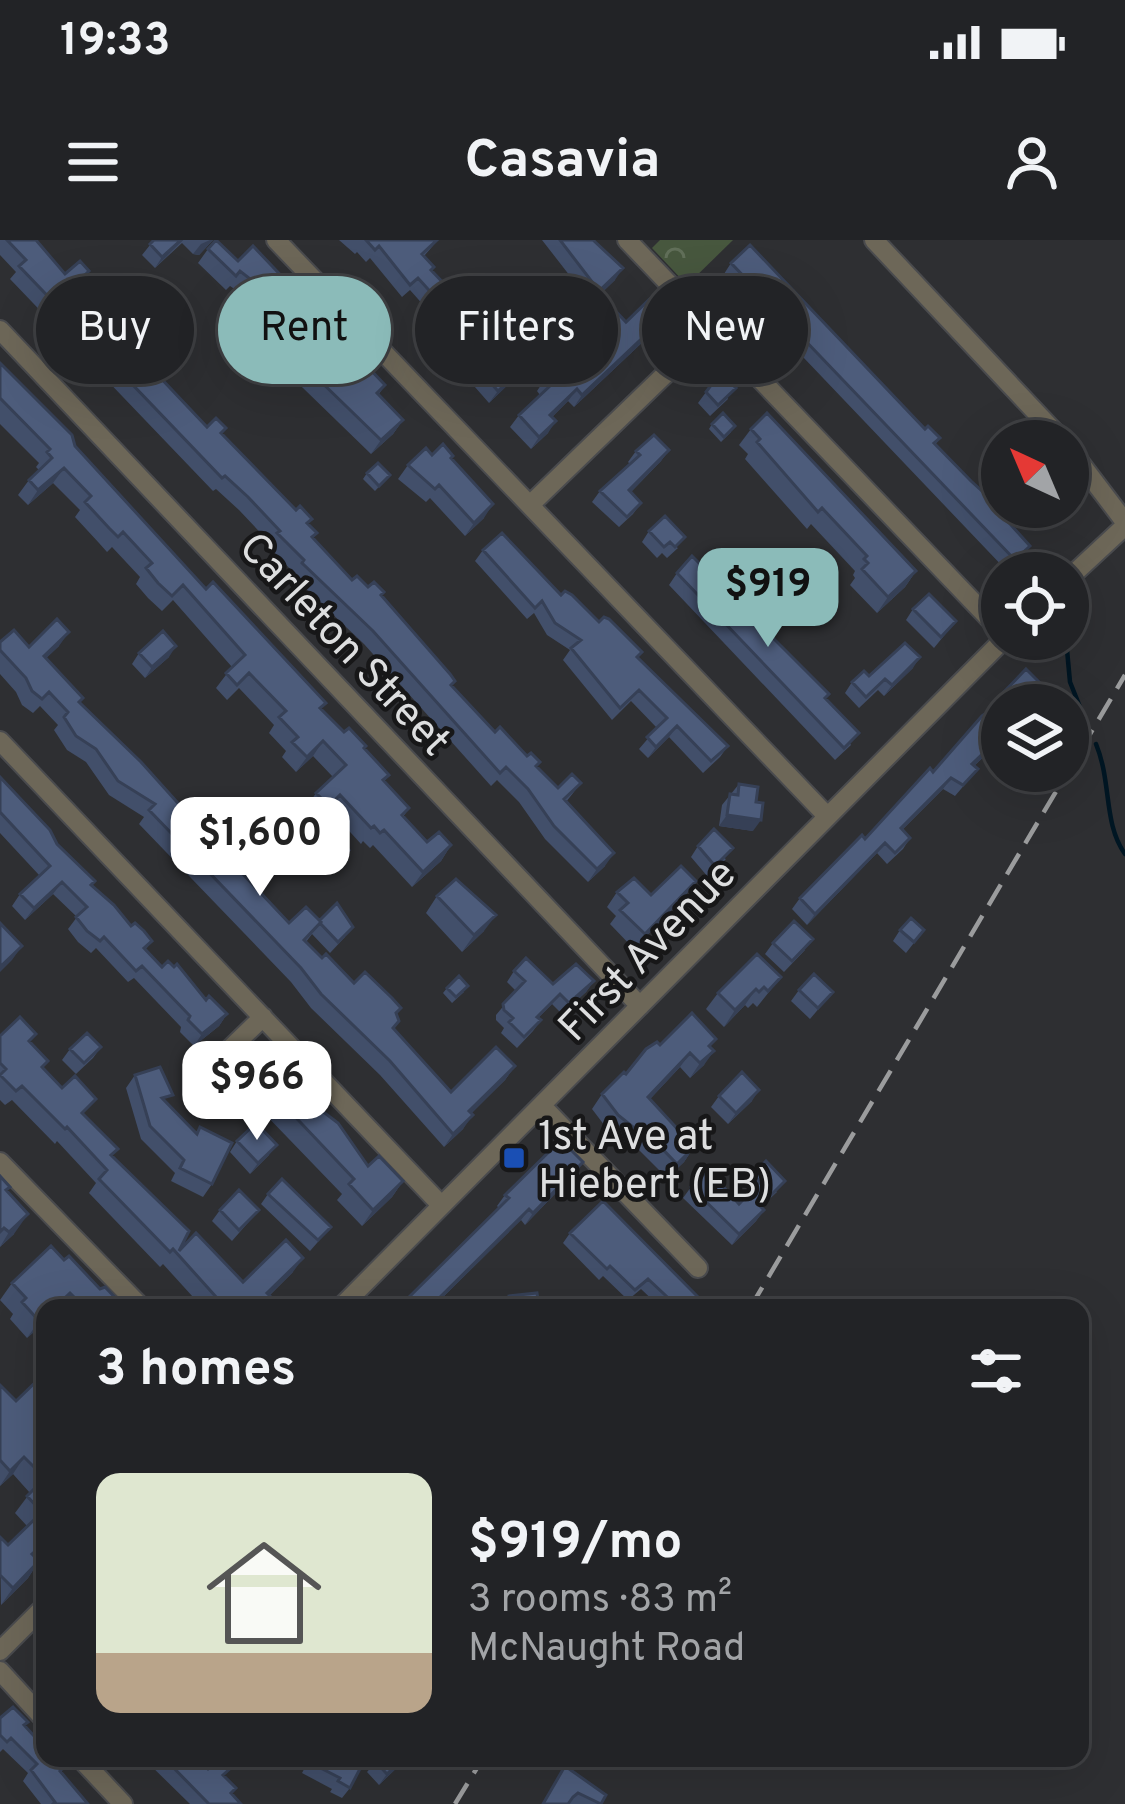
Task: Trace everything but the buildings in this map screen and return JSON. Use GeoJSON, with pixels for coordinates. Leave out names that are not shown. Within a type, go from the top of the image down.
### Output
{"type":"FeatureCollection","features":[{"type":"Feature","properties":{"kind":"street"},"geometry":{"type":"LineString","coordinates":[[276,240],[826,815]]}},
{"type":"Feature","properties":{"kind":"street"},"geometry":{"type":"LineString","coordinates":[[627,240],[661,276]]}},
{"type":"Feature","properties":{"kind":"street"},"geometry":{"type":"LineString","coordinates":[[874,240],[1043,420]]}},
{"type":"Feature","properties":{"kind":"street","name":"Carleton Street"},"geometry":{"type":"LineString","coordinates":[[0,330],[640,1006]]}},
{"type":"Feature","properties":{"kind":"street"},"geometry":{"type":"LineString","coordinates":[[531,504],[655,384]]}},
{"type":"Feature","properties":{"kind":"street"},"geometry":{"type":"LineString","coordinates":[[764,384],[981,613]]}},
{"type":"Feature","properties":{"kind":"street"},"geometry":{"type":"LineString","coordinates":[[1089,475],[1125,524],[1089,559]]}},
{"type":"Feature","properties":{"kind":"street","name":"First Avenue"},"geometry":{"type":"LineString","coordinates":[[349,1299],[981,658]]}},
{"type":"Feature","properties":{"kind":"street"},"geometry":{"type":"LineString","coordinates":[[0,741],[441,1205]]}},
{"type":"Feature","properties":{"kind":"street"},"geometry":{"type":"LineString","coordinates":[[199,1104],[202,1076],[262,1017]]}},
{"type":"Feature","properties":{"kind":"street"},"geometry":{"type":"LineString","coordinates":[[543,1107],[698,1268]]}},
{"type":"Feature","properties":{"kind":"street"},"geometry":{"type":"LineString","coordinates":[[0,1162],[133,1299]]}},
{"type":"Feature","properties":{"kind":"street"},"geometry":{"type":"LineString","coordinates":[[0,1652],[36,1615]]}},
{"type":"Feature","properties":{"kind":"street"},"geometry":{"type":"LineString","coordinates":[[0,1672],[36,1710]]}},
{"type":"Feature","properties":{"kind":"street"},"geometry":{"type":"LineString","coordinates":[[88,1767],[123,1804]]}},
{"type":"Feature","properties":{"kind":"green space"},"geometry":{"type":"Polygon","coordinates":[[[660,240],[733,240],[696,276],[678,276],[652,248],[660,240]]]}},
{"type":"Feature","properties":{"kind":"waterway"},"geometry":{"type":"LineString","coordinates":[[1068,660],[1071,684]]}},
{"type":"Feature","properties":{"kind":"waterway"},"geometry":{"type":"LineString","coordinates":[[1096,744],[1113,829],[1125,854]]}},
{"type":"Feature","properties":{"kind":"railway"},"geometry":{"type":"LineString","coordinates":[[755,1299],[1125,675]]}},
{"type":"Feature","properties":{"kind":"railway"},"geometry":{"type":"LineString","coordinates":[[455,1804],[478,1767]]}},
{"type":"Feature","properties":{"kind":"place","name":"1st Ave at Hiebert (EB)"},"geometry":{"type":"Point","coordinates":[514,1158]}}]}
